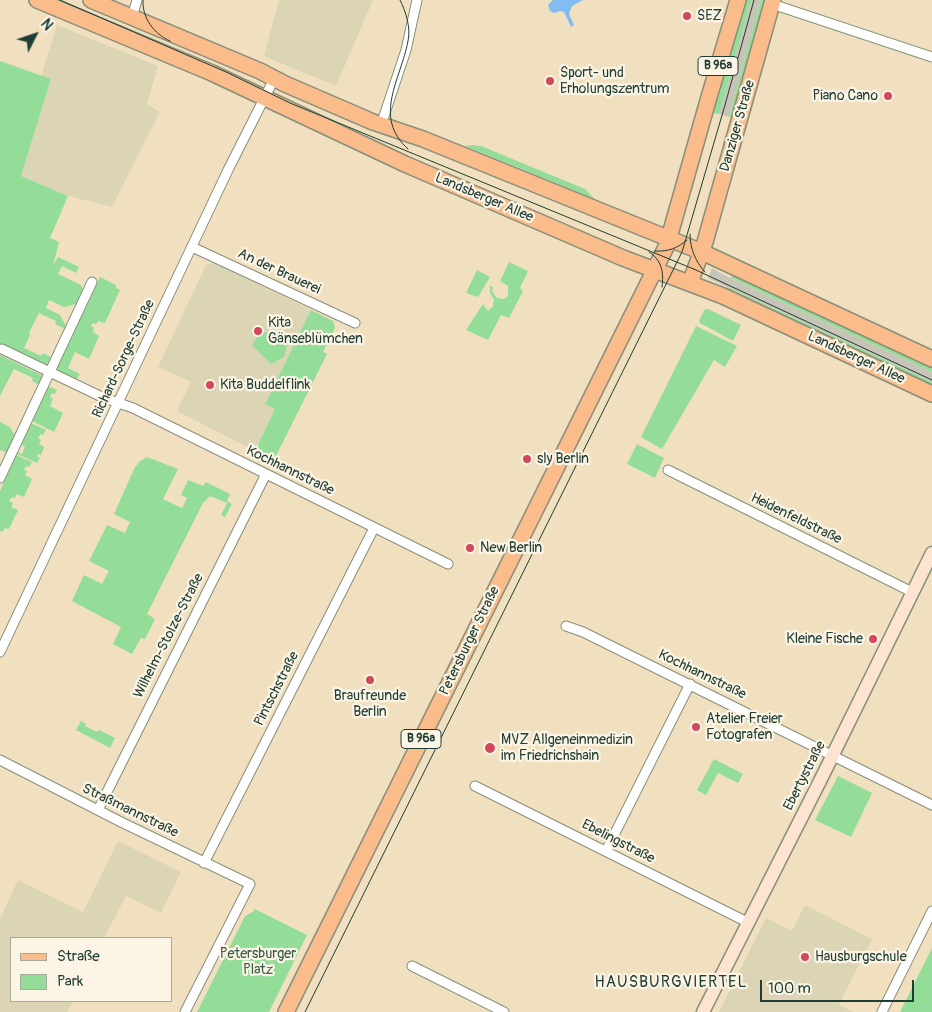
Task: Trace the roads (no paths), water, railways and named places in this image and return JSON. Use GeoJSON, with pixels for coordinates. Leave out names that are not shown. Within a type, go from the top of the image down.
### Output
{"type":"FeatureCollection","features":[{"type":"Feature","properties":{"kind":"main road","name":"Landsberger Allee"},"geometry":{"type":"LineString","coordinates":[[37,0],[212,73],[398,161],[655,270],[722,296],[932,394]]}},
{"type":"Feature","properties":{"kind":"main road"},"geometry":{"type":"LineString","coordinates":[[91,0],[274,78],[383,120],[702,252],[932,360]]}},
{"type":"Feature","properties":{"kind":"main road","name":"B 96a"},"geometry":{"type":"LineString","coordinates":[[655,270],[669,239],[738,0]]}},
{"type":"Feature","properties":{"kind":"main road","name":"Danziger Straße"},"geometry":{"type":"LineString","coordinates":[[702,252],[772,2]]}},
{"type":"Feature","properties":{"kind":"main road","name":"B 96a"},"geometry":{"type":"LineString","coordinates":[[690,283],[702,252]]}},
{"type":"Feature","properties":{"kind":"main road","name":"Petersburger Straße"},"geometry":{"type":"LineString","coordinates":[[286,1012],[655,270]]}},
{"type":"Feature","properties":{"kind":"street"},"geometry":{"type":"LineString","coordinates":[[132,17],[138,0]]}},
{"type":"Feature","properties":{"kind":"street"},"geometry":{"type":"LineString","coordinates":[[383,120],[406,50],[418,0]]}},
{"type":"Feature","properties":{"kind":"street"},"geometry":{"type":"LineString","coordinates":[[772,2],[932,57]]}},
{"type":"Feature","properties":{"kind":"street","name":"Richard-Sorge-Straße"},"geometry":{"type":"LineString","coordinates":[[0,652],[192,246],[274,78]]}},
{"type":"Feature","properties":{"kind":"street","name":"An der Brauerei"},"geometry":{"type":"LineString","coordinates":[[192,246],[355,322]]}},
{"type":"Feature","properties":{"kind":"street"},"geometry":{"type":"LineString","coordinates":[[0,478],[92,282]]}},
{"type":"Feature","properties":{"kind":"street","name":"Kochhannstraße"},"geometry":{"type":"LineString","coordinates":[[2,349],[104,398],[133,408],[448,564]]}},
{"type":"Feature","properties":{"kind":"street","name":"Heidenfeldstraße"},"geometry":{"type":"LineString","coordinates":[[668,470],[912,592]]}},
{"type":"Feature","properties":{"kind":"street","name":"Wilhelm-Stolze-Straße"},"geometry":{"type":"LineString","coordinates":[[98,810],[266,474]]}},
{"type":"Feature","properties":{"kind":"street","name":"Pintschstraße"},"geometry":{"type":"LineString","coordinates":[[204,863],[374,528]]}},
{"type":"Feature","properties":{"kind":"street","name":"Ebertystraße"},"geometry":{"type":"LineString","coordinates":[[703,1012],[932,553]]}},
{"type":"Feature","properties":{"kind":"street","name":"Kochhannstraße"},"geometry":{"type":"LineString","coordinates":[[566,626],[583,632],[690,684],[932,805]]}},
{"type":"Feature","properties":{"kind":"street"},"geometry":{"type":"LineString","coordinates":[[606,851],[690,684]]}},
{"type":"Feature","properties":{"kind":"street","name":"Straßmannstraße"},"geometry":{"type":"LineString","coordinates":[[0,760],[204,863],[250,884],[185,1012]]}},
{"type":"Feature","properties":{"kind":"street","name":"Ebelingstraße"},"geometry":{"type":"LineString","coordinates":[[476,786],[748,922]]}},
{"type":"Feature","properties":{"kind":"street"},"geometry":{"type":"LineString","coordinates":[[882,1012],[932,911]]}},
{"type":"Feature","properties":{"kind":"street"},"geometry":{"type":"LineString","coordinates":[[412,966],[504,1012]]}},
{"type":"Feature","properties":{"kind":"water"},"geometry":{"type":"Polygon","coordinates":[[[553,0],[583,0],[572,6],[569,14],[574,25],[571,27],[564,12],[554,13],[550,11],[548,5],[553,0]]]}},
{"type":"Feature","properties":{"kind":"tram line"},"geometry":{"type":"LineString","coordinates":[[60,0],[226,72],[290,103],[696,270],[932,380]]}},
{"type":"Feature","properties":{"kind":"tram line"},"geometry":{"type":"LineString","coordinates":[[143,0],[143,7],[150,25],[170,41]]}},
{"type":"Feature","properties":{"kind":"tram line"},"geometry":{"type":"LineString","coordinates":[[400,0],[407,20],[409,36],[405,55],[395,83],[390,111],[397,137],[408,149]]}},
{"type":"Feature","properties":{"kind":"tram line"},"geometry":{"type":"LineString","coordinates":[[305,1012],[682,252],[754,0]]}},
{"type":"Feature","properties":{"kind":"tram line"},"geometry":{"type":"LineString","coordinates":[[690,234],[694,254],[705,272]]}},
{"type":"Feature","properties":{"kind":"tram line"},"geometry":{"type":"LineString","coordinates":[[655,251],[672,249],[687,240]]}},
{"type":"Feature","properties":{"kind":"tram line"},"geometry":{"type":"LineString","coordinates":[[649,252],[657,259],[661,267],[662,287]]}},
{"type":"Feature","properties":{"kind":"place","name":"SEZ"},"geometry":{"type":"Point","coordinates":[687,16]}},
{"type":"Feature","properties":{"kind":"place","name":"Sport- und Erholungszentrum"},"geometry":{"type":"Point","coordinates":[550,81]}},
{"type":"Feature","properties":{"kind":"place","name":"Piano Cano"},"geometry":{"type":"Point","coordinates":[888,96]}},
{"type":"Feature","properties":{"kind":"place","name":"Kita Gänseblümchen"},"geometry":{"type":"Point","coordinates":[258,331]}},
{"type":"Feature","properties":{"kind":"place","name":"Kita Buddelflink"},"geometry":{"type":"Point","coordinates":[210,385]}},
{"type":"Feature","properties":{"kind":"place","name":"sly Berlin"},"geometry":{"type":"Point","coordinates":[527,459]}},
{"type":"Feature","properties":{"kind":"place","name":"New Berlin"},"geometry":{"type":"Point","coordinates":[470,548]}},
{"type":"Feature","properties":{"kind":"place","name":"Kleine Fische"},"geometry":{"type":"Point","coordinates":[873,639]}},
{"type":"Feature","properties":{"kind":"place","name":"Braufreunde Berlin"},"geometry":{"type":"Point","coordinates":[370,680]}},
{"type":"Feature","properties":{"kind":"place","name":"Atelier Freier Fotografen"},"geometry":{"type":"Point","coordinates":[696,727]}},
{"type":"Feature","properties":{"kind":"place","name":"MVZ Allgeneinmedizin im Friedrichshain"},"geometry":{"type":"Point","coordinates":[490,748]}},
{"type":"Feature","properties":{"kind":"place","name":"Hausburgschule"},"geometry":{"type":"Point","coordinates":[805,957]}},
{"type":"Feature","properties":{"kind":"district","name":"HAUSBURGVIERTEL"},"geometry":{"type":"Point","coordinates":[671,983]}},
{"type":"Feature","properties":{"kind":"park label","name":"Petersburger Platz"},"geometry":{"type":"Point","coordinates":[258,962]}}]}
